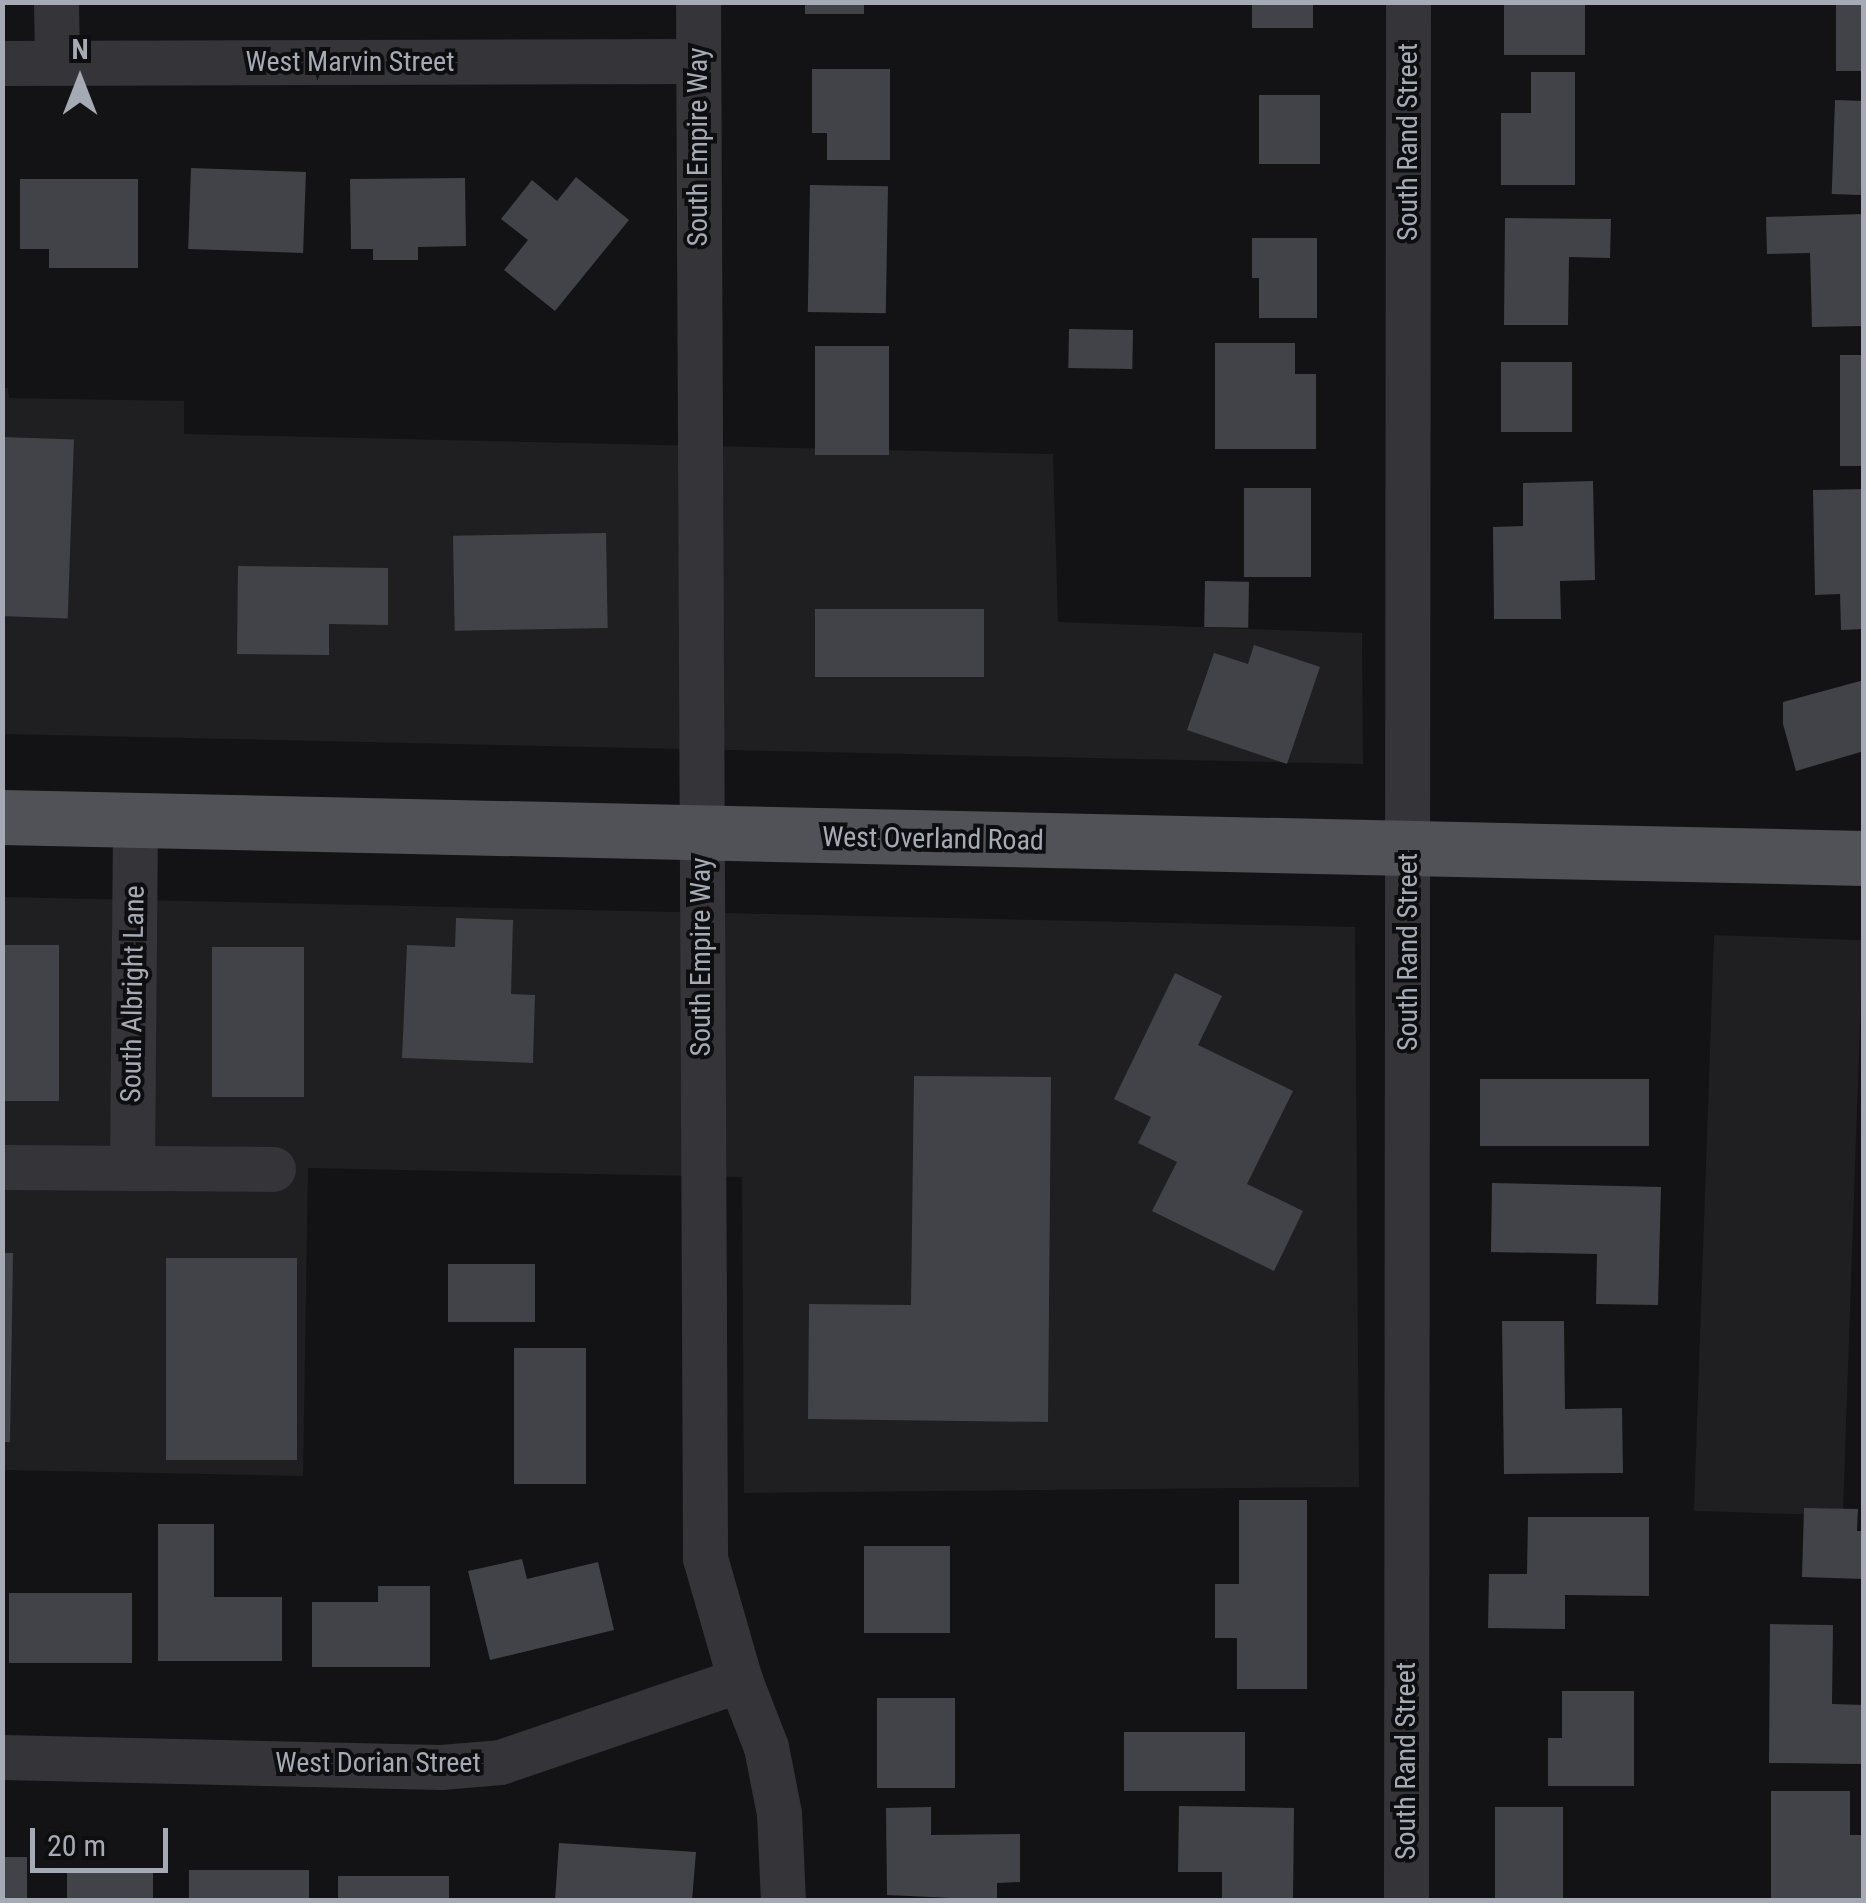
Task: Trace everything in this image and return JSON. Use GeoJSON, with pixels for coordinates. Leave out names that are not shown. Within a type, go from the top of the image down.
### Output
{"type":"FeatureCollection","features":[{"type":"Feature","properties":{"kind":"main road","name":"West Overland Road"},"geometry":{"type":"LineString","coordinates":[[2,818],[1864,858]]}},
{"type":"Feature","properties":{"kind":"street"},"geometry":{"type":"LineString","coordinates":[[56,2],[56,62]]}},
{"type":"Feature","properties":{"kind":"street","name":"South Empire Way"},"geometry":{"type":"LineString","coordinates":[[698,2],[705,1558],[740,1680],[766,1747],[779,1813],[783,1900]]}},
{"type":"Feature","properties":{"kind":"street","name":"South Rand Street"},"geometry":{"type":"LineString","coordinates":[[1406,1900],[1408,2]]}},
{"type":"Feature","properties":{"kind":"street","name":"West Marvin Street"},"geometry":{"type":"LineString","coordinates":[[2,62],[698,61]]}},
{"type":"Feature","properties":{"kind":"street","name":"South Albright Lane"},"geometry":{"type":"LineString","coordinates":[[132,1168],[135,821]]}},
{"type":"Feature","properties":{"kind":"street"},"geometry":{"type":"LineString","coordinates":[[2,1167],[273,1170]]}},
{"type":"Feature","properties":{"kind":"street","name":"West Dorian Street"},"geometry":{"type":"LineString","coordinates":[[2,1757],[442,1767],[500,1762],[740,1680]]}},
{"type":"Feature","properties":{"kind":"shaded area"},"geometry":{"type":"Polygon","coordinates":[[[3,388],[8,388],[9,398],[184,401],[184,434],[1053,454],[1058,622],[1362,633],[1363,764],[3,734],[3,388]]]}},
{"type":"Feature","properties":{"kind":"shaded area"},"geometry":{"type":"Polygon","coordinates":[[[3,897],[1355,927],[1359,1487],[744,1493],[742,1177],[308,1168],[303,1476],[3,1470],[3,897]]]}},
{"type":"Feature","properties":{"kind":"shaded area"},"geometry":{"type":"Polygon","coordinates":[[[1714,935],[1863,940],[1843,1516],[1694,1511],[1714,935]]]}},
{"type":"Feature","properties":{"kind":"building"},"geometry":{"type":"Polygon","coordinates":[[[805,2],[864,2],[864,14],[805,14],[805,2]]]}},
{"type":"Feature","properties":{"kind":"building"},"geometry":{"type":"Polygon","coordinates":[[[1252,2],[1313,2],[1313,28],[1252,28],[1252,2]]]}},
{"type":"Feature","properties":{"kind":"building"},"geometry":{"type":"Polygon","coordinates":[[[1504,2],[1585,2],[1585,55],[1504,55],[1504,2]]]}},
{"type":"Feature","properties":{"kind":"building"},"geometry":{"type":"Polygon","coordinates":[[[1836,2],[1864,2],[1864,71],[1836,71],[1836,2]]]}},
{"type":"Feature","properties":{"kind":"building"},"geometry":{"type":"Polygon","coordinates":[[[812,69],[890,69],[890,160],[827,160],[827,133],[812,133],[812,69]]]}},
{"type":"Feature","properties":{"kind":"building"},"geometry":{"type":"Polygon","coordinates":[[[1531,72],[1575,72],[1575,185],[1501,185],[1501,113],[1531,113],[1531,72]]]}},
{"type":"Feature","properties":{"kind":"building"},"geometry":{"type":"Polygon","coordinates":[[[1259,95],[1320,95],[1320,164],[1259,164],[1259,95]]]}},
{"type":"Feature","properties":{"kind":"building"},"geometry":{"type":"Polygon","coordinates":[[[1835,100],[1864,101],[1861,195],[1832,194],[1835,100]]]}},
{"type":"Feature","properties":{"kind":"building"},"geometry":{"type":"Polygon","coordinates":[[[191,168],[306,172],[303,253],[188,249],[191,168]]]}},
{"type":"Feature","properties":{"kind":"building"},"geometry":{"type":"Polygon","coordinates":[[[576,177],[629,220],[555,311],[504,270],[528,240],[501,219],[532,180],[557,201],[576,177]]]}},
{"type":"Feature","properties":{"kind":"building"},"geometry":{"type":"Polygon","coordinates":[[[465,178],[466,246],[418,247],[418,260],[373,260],[373,249],[351,249],[350,179],[465,178]]]}},
{"type":"Feature","properties":{"kind":"building"},"geometry":{"type":"Polygon","coordinates":[[[20,179],[138,179],[138,268],[49,268],[49,249],[20,249],[20,179]]]}},
{"type":"Feature","properties":{"kind":"building"},"geometry":{"type":"Polygon","coordinates":[[[810,185],[888,186],[886,313],[808,312],[810,185]]]}},
{"type":"Feature","properties":{"kind":"building"},"geometry":{"type":"Polygon","coordinates":[[[1864,214],[1864,326],[1812,327],[1810,253],[1767,254],[1766,217],[1864,214]]]}},
{"type":"Feature","properties":{"kind":"building"},"geometry":{"type":"Polygon","coordinates":[[[1505,218],[1611,219],[1610,258],[1569,257],[1568,325],[1504,325],[1505,218]]]}},
{"type":"Feature","properties":{"kind":"building"},"geometry":{"type":"Polygon","coordinates":[[[1252,238],[1317,238],[1317,318],[1259,318],[1259,278],[1252,278],[1252,238]]]}},
{"type":"Feature","properties":{"kind":"building"},"geometry":{"type":"Polygon","coordinates":[[[1069,329],[1133,330],[1132,369],[1068,368],[1069,329]]]}},
{"type":"Feature","properties":{"kind":"building"},"geometry":{"type":"Polygon","coordinates":[[[1215,343],[1295,343],[1295,374],[1316,374],[1316,449],[1215,449],[1215,343]]]}},
{"type":"Feature","properties":{"kind":"building"},"geometry":{"type":"Polygon","coordinates":[[[815,346],[889,346],[889,455],[815,455],[815,346]]]}},
{"type":"Feature","properties":{"kind":"building"},"geometry":{"type":"Polygon","coordinates":[[[1840,355],[1864,355],[1864,466],[1840,466],[1840,355]]]}},
{"type":"Feature","properties":{"kind":"building"},"geometry":{"type":"Polygon","coordinates":[[[1501,362],[1572,362],[1572,432],[1501,432],[1501,362]]]}},
{"type":"Feature","properties":{"kind":"building"},"geometry":{"type":"Polygon","coordinates":[[[2,437],[74,440],[68,618],[2,616],[2,437]]]}},
{"type":"Feature","properties":{"kind":"building"},"geometry":{"type":"Polygon","coordinates":[[[1593,481],[1595,580],[1560,581],[1561,619],[1494,619],[1493,527],[1523,526],[1523,483],[1593,481]]]}},
{"type":"Feature","properties":{"kind":"building"},"geometry":{"type":"Polygon","coordinates":[[[1244,488],[1311,488],[1311,577],[1244,577],[1244,488]]]}},
{"type":"Feature","properties":{"kind":"building"},"geometry":{"type":"Polygon","coordinates":[[[1864,489],[1864,629],[1841,630],[1840,594],[1815,595],[1813,490],[1864,489]]]}},
{"type":"Feature","properties":{"kind":"building"},"geometry":{"type":"Polygon","coordinates":[[[606,533],[608,628],[455,631],[453,536],[606,533]]]}},
{"type":"Feature","properties":{"kind":"building"},"geometry":{"type":"Polygon","coordinates":[[[238,566],[388,568],[388,625],[329,624],[329,655],[237,654],[238,566]]]}},
{"type":"Feature","properties":{"kind":"building"},"geometry":{"type":"Polygon","coordinates":[[[1205,581],[1249,582],[1248,628],[1204,627],[1205,581]]]}},
{"type":"Feature","properties":{"kind":"building"},"geometry":{"type":"Polygon","coordinates":[[[815,609],[984,609],[984,677],[815,677],[815,609]]]}},
{"type":"Feature","properties":{"kind":"building"},"geometry":{"type":"Polygon","coordinates":[[[1254,645],[1320,667],[1287,764],[1187,730],[1214,653],[1248,664],[1254,645]]]}},
{"type":"Feature","properties":{"kind":"building"},"geometry":{"type":"Polygon","coordinates":[[[1864,680],[1864,751],[1796,771],[1783,724],[1783,702],[1864,680]]]}},
{"type":"Feature","properties":{"kind":"building"},"geometry":{"type":"Polygon","coordinates":[[[456,918],[513,920],[511,994],[535,995],[533,1063],[402,1058],[407,945],[455,947],[456,918]]]}},
{"type":"Feature","properties":{"kind":"building"},"geometry":{"type":"Polygon","coordinates":[[[2,945],[59,945],[59,1101],[2,1101],[2,945]]]}},
{"type":"Feature","properties":{"kind":"building"},"geometry":{"type":"Polygon","coordinates":[[[212,947],[304,947],[304,1097],[212,1097],[212,947]]]}},
{"type":"Feature","properties":{"kind":"building"},"geometry":{"type":"Polygon","coordinates":[[[1175,973],[1222,996],[1198,1045],[1293,1091],[1247,1184],[1303,1211],[1274,1271],[1152,1211],[1177,1162],[1138,1143],[1151,1117],[1114,1099],[1175,973]]]}},
{"type":"Feature","properties":{"kind":"building"},"geometry":{"type":"Polygon","coordinates":[[[914,1076],[1051,1077],[1048,1422],[808,1419],[809,1304],[911,1305],[914,1076]]]}},
{"type":"Feature","properties":{"kind":"building"},"geometry":{"type":"Polygon","coordinates":[[[1480,1079],[1649,1079],[1649,1146],[1480,1146],[1480,1079]]]}},
{"type":"Feature","properties":{"kind":"building"},"geometry":{"type":"Polygon","coordinates":[[[1492,1183],[1661,1187],[1658,1305],[1596,1304],[1597,1254],[1491,1252],[1492,1183]]]}},
{"type":"Feature","properties":{"kind":"building"},"geometry":{"type":"Polygon","coordinates":[[[2,1253],[13,1253],[10,1442],[2,1442],[2,1253]]]}},
{"type":"Feature","properties":{"kind":"building"},"geometry":{"type":"Polygon","coordinates":[[[166,1258],[297,1258],[297,1460],[166,1460],[166,1258]]]}},
{"type":"Feature","properties":{"kind":"building"},"geometry":{"type":"Polygon","coordinates":[[[448,1264],[535,1264],[535,1322],[448,1322],[448,1264]]]}},
{"type":"Feature","properties":{"kind":"building"},"geometry":{"type":"Polygon","coordinates":[[[1502,1321],[1564,1321],[1565,1409],[1622,1408],[1623,1473],[1504,1474],[1502,1321]]]}},
{"type":"Feature","properties":{"kind":"building"},"geometry":{"type":"Polygon","coordinates":[[[514,1348],[586,1348],[586,1484],[514,1484],[514,1348]]]}},
{"type":"Feature","properties":{"kind":"building"},"geometry":{"type":"Polygon","coordinates":[[[1239,1500],[1307,1500],[1307,1689],[1237,1689],[1237,1638],[1215,1638],[1215,1584],[1239,1584],[1239,1500]]]}},
{"type":"Feature","properties":{"kind":"building"},"geometry":{"type":"Polygon","coordinates":[[[1804,1508],[1858,1509],[1857,1531],[1864,1531],[1864,1579],[1802,1577],[1804,1508]]]}},
{"type":"Feature","properties":{"kind":"building"},"geometry":{"type":"Polygon","coordinates":[[[1528,1517],[1649,1517],[1649,1596],[1565,1595],[1565,1629],[1488,1628],[1489,1574],[1527,1574],[1528,1517]]]}},
{"type":"Feature","properties":{"kind":"building"},"geometry":{"type":"Polygon","coordinates":[[[158,1524],[214,1524],[214,1597],[282,1597],[282,1661],[158,1661],[158,1524]]]}},
{"type":"Feature","properties":{"kind":"building"},"geometry":{"type":"Polygon","coordinates":[[[864,1546],[950,1546],[950,1633],[864,1633],[864,1546]]]}},
{"type":"Feature","properties":{"kind":"building"},"geometry":{"type":"Polygon","coordinates":[[[522,1559],[527,1579],[598,1562],[614,1630],[490,1660],[468,1571],[522,1559]]]}},
{"type":"Feature","properties":{"kind":"building"},"geometry":{"type":"Polygon","coordinates":[[[378,1586],[430,1586],[430,1667],[312,1667],[312,1602],[378,1602],[378,1586]]]}},
{"type":"Feature","properties":{"kind":"building"},"geometry":{"type":"Polygon","coordinates":[[[9,1593],[132,1593],[132,1663],[9,1663],[9,1593]]]}},
{"type":"Feature","properties":{"kind":"building"},"geometry":{"type":"Polygon","coordinates":[[[1770,1624],[1833,1625],[1832,1704],[1864,1705],[1864,1764],[1769,1763],[1770,1624]]]}},
{"type":"Feature","properties":{"kind":"building"},"geometry":{"type":"Polygon","coordinates":[[[1562,1691],[1634,1691],[1634,1786],[1548,1786],[1548,1738],[1562,1738],[1562,1691]]]}},
{"type":"Feature","properties":{"kind":"building"},"geometry":{"type":"Polygon","coordinates":[[[877,1698],[955,1698],[955,1788],[877,1788],[877,1698]]]}},
{"type":"Feature","properties":{"kind":"building"},"geometry":{"type":"Polygon","coordinates":[[[1124,1732],[1245,1732],[1245,1791],[1124,1791],[1124,1732]]]}},
{"type":"Feature","properties":{"kind":"building"},"geometry":{"type":"Polygon","coordinates":[[[1771,1791],[1850,1791],[1850,1835],[1864,1835],[1864,1900],[1771,1900],[1771,1791]]]}},
{"type":"Feature","properties":{"kind":"building"},"geometry":{"type":"Polygon","coordinates":[[[1179,1806],[1294,1808],[1293,1900],[1222,1900],[1222,1872],[1178,1872],[1179,1806]]]}},
{"type":"Feature","properties":{"kind":"building"},"geometry":{"type":"Polygon","coordinates":[[[931,1807],[931,1835],[1020,1834],[1020,1882],[997,1883],[997,1900],[887,1895],[886,1808],[931,1807]]]}},
{"type":"Feature","properties":{"kind":"building"},"geometry":{"type":"Polygon","coordinates":[[[1495,1807],[1563,1807],[1563,1900],[1495,1900],[1495,1807]]]}},
{"type":"Feature","properties":{"kind":"building"},"geometry":{"type":"Polygon","coordinates":[[[559,1843],[696,1852],[692,1900],[555,1900],[559,1843]]]}},
{"type":"Feature","properties":{"kind":"building"},"geometry":{"type":"Polygon","coordinates":[[[2,1857],[27,1857],[27,1900],[2,1900],[2,1857]]]}},
{"type":"Feature","properties":{"kind":"building"},"geometry":{"type":"Polygon","coordinates":[[[67,1868],[153,1868],[153,1900],[67,1900],[67,1868]]]}},
{"type":"Feature","properties":{"kind":"building"},"geometry":{"type":"Polygon","coordinates":[[[189,1870],[309,1870],[309,1900],[189,1900],[189,1870]]]}},
{"type":"Feature","properties":{"kind":"building"},"geometry":{"type":"Polygon","coordinates":[[[338,1876],[449,1876],[449,1900],[338,1900],[338,1876]]]}}]}
